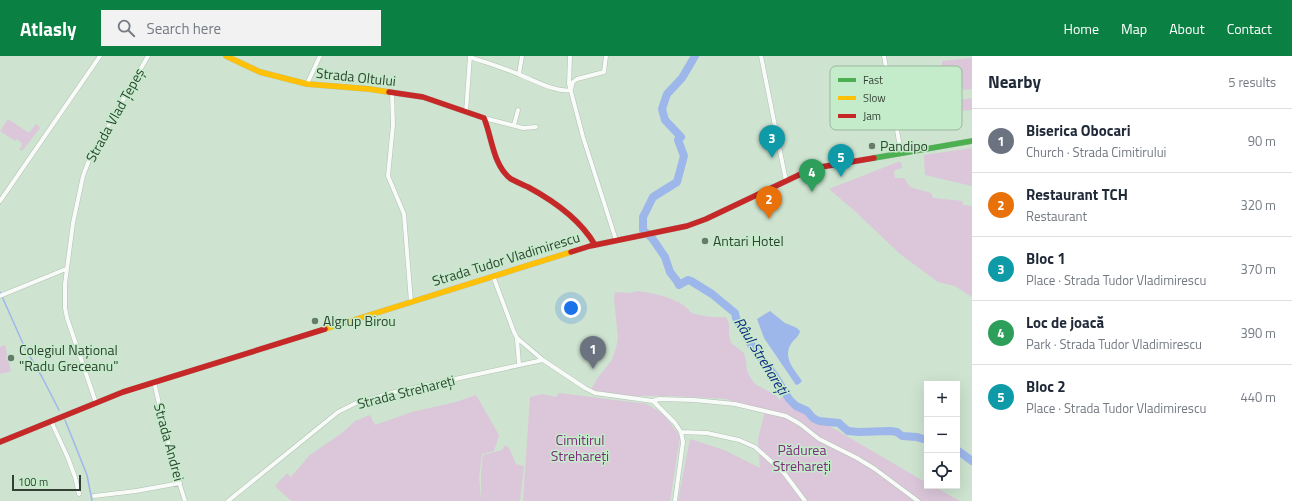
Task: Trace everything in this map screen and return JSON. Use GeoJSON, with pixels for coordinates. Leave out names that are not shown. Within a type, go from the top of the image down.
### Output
{"type":"FeatureCollection","features":[{"type":"Feature","properties":{"kind":"main road","name":"Strada Oltului"},"geometry":{"type":"LineString","coordinates":[[226,56],[260,72],[307,84],[369,89],[423,97],[484,118]]}},
{"type":"Feature","properties":{"kind":"main road"},"geometry":{"type":"LineString","coordinates":[[484,118],[491,134],[498,162],[507,176],[542,196],[572,217],[588,232],[595,245]]}},
{"type":"Feature","properties":{"kind":"main road","name":"Strada Tudor Vladimirescu"},"geometry":{"type":"LineString","coordinates":[[0,442],[123,392],[154,382],[595,245],[686,226],[706,219],[786,181],[821,167],[972,141]]}},
{"type":"Feature","properties":{"kind":"street"},"geometry":{"type":"LineString","coordinates":[[0,200],[100,56]]}},
{"type":"Feature","properties":{"kind":"street","name":"Strada Vlad Țepeș"},"geometry":{"type":"LineString","coordinates":[[96,403],[67,318],[64,292],[74,215],[83,176],[89,160],[148,56]]}},
{"type":"Feature","properties":{"kind":"street"},"geometry":{"type":"LineString","coordinates":[[307,84],[320,56]]}},
{"type":"Feature","properties":{"kind":"street"},"geometry":{"type":"LineString","coordinates":[[519,74],[522,56]]}},
{"type":"Feature","properties":{"kind":"street"},"geometry":{"type":"LineString","coordinates":[[570,56],[568,76],[582,137],[616,240]]}},
{"type":"Feature","properties":{"kind":"street"},"geometry":{"type":"LineString","coordinates":[[571,90],[573,82],[576,79],[604,72],[606,56]]}},
{"type":"Feature","properties":{"kind":"street"},"geometry":{"type":"LineString","coordinates":[[761,56],[786,181]]}},
{"type":"Feature","properties":{"kind":"street"},"geometry":{"type":"LineString","coordinates":[[884,56],[886,66]]}},
{"type":"Feature","properties":{"kind":"street"},"geometry":{"type":"LineString","coordinates":[[466,112],[470,57],[564,91],[571,90]]}},
{"type":"Feature","properties":{"kind":"street"},"geometry":{"type":"LineString","coordinates":[[392,92],[393,125],[388,176],[404,214],[411,302]]}},
{"type":"Feature","properties":{"kind":"street"},"geometry":{"type":"LineString","coordinates":[[514,125],[518,110]]}},
{"type":"Feature","properties":{"kind":"street","name":"Strada Oltului"},"geometry":{"type":"LineString","coordinates":[[484,118],[523,128],[536,127]]}},
{"type":"Feature","properties":{"kind":"street"},"geometry":{"type":"LineString","coordinates":[[897,130],[901,153]]}},
{"type":"Feature","properties":{"kind":"street"},"geometry":{"type":"LineString","coordinates":[[0,296],[66,269]]}},
{"type":"Feature","properties":{"kind":"street"},"geometry":{"type":"LineString","coordinates":[[493,276],[517,338],[519,364]]}},
{"type":"Feature","properties":{"kind":"street"},"geometry":{"type":"LineString","coordinates":[[517,338],[543,360],[584,388],[595,393],[653,401],[658,399],[694,400],[735,404],[786,416],[800,424],[819,439],[875,468],[918,501]]}},
{"type":"Feature","properties":{"kind":"street","name":"Strada Strehareți"},"geometry":{"type":"LineString","coordinates":[[228,501],[338,412],[356,403],[395,392],[543,360]]}},
{"type":"Feature","properties":{"kind":"street","name":"Strada Andrei"},"geometry":{"type":"LineString","coordinates":[[154,382],[169,448],[185,501]]}},
{"type":"Feature","properties":{"kind":"street"},"geometry":{"type":"LineString","coordinates":[[653,401],[675,423],[681,432],[683,442],[675,501]]}},
{"type":"Feature","properties":{"kind":"street"},"geometry":{"type":"LineString","coordinates":[[51,421],[69,462],[79,494]]}},
{"type":"Feature","properties":{"kind":"street"},"geometry":{"type":"LineString","coordinates":[[681,432],[713,434],[739,440],[754,447],[784,473],[805,501]]}},
{"type":"Feature","properties":{"kind":"street"},"geometry":{"type":"LineString","coordinates":[[94,496],[136,491],[180,483]]}},
{"type":"Feature","properties":{"kind":"green space"},"geometry":{"type":"Polygon","coordinates":[[[972,58],[972,89],[963,90],[962,66],[942,66],[942,61],[972,58]]]}},
{"type":"Feature","properties":{"kind":"green space"},"geometry":{"type":"Polygon","coordinates":[[[972,98],[972,110],[962,111],[962,100],[972,98]]]}},
{"type":"Feature","properties":{"kind":"green space"},"geometry":{"type":"Polygon","coordinates":[[[8,119],[29,133],[36,124],[40,128],[22,151],[19,149],[22,146],[22,143],[17,139],[15,141],[0,131],[8,119]]]}},
{"type":"Feature","properties":{"kind":"green space"},"geometry":{"type":"Polygon","coordinates":[[[972,148],[972,186],[925,175],[924,155],[972,148]]]}},
{"type":"Feature","properties":{"kind":"green space"},"geometry":{"type":"Polygon","coordinates":[[[901,162],[902,168],[895,170],[895,178],[904,178],[910,187],[931,193],[933,198],[962,201],[963,205],[972,206],[972,297],[955,286],[938,282],[900,254],[857,213],[829,189],[901,162]]]}},
{"type":"Feature","properties":{"kind":"green space","name":"Pădurea Strehareți"},"geometry":{"type":"Polygon","coordinates":[[[638,291],[659,295],[675,300],[687,308],[691,313],[726,317],[729,324],[731,343],[744,353],[747,371],[755,384],[777,396],[779,400],[786,394],[809,414],[924,481],[924,489],[938,489],[961,501],[678,501],[690,439],[724,450],[760,468],[758,439],[765,411],[735,404],[727,399],[671,396],[620,396],[590,391],[597,379],[612,360],[616,348],[618,338],[614,298],[615,292],[630,293],[638,291]]]}},
{"type":"Feature","properties":{"kind":"green space"},"geometry":{"type":"Polygon","coordinates":[[[5,345],[11,371],[0,374],[0,347],[5,345]]]}},
{"type":"Feature","properties":{"kind":"green space","name":"Cimitirul Strehareți"},"geometry":{"type":"Polygon","coordinates":[[[559,393],[647,404],[663,414],[680,436],[670,501],[523,501],[530,397],[542,394],[556,397],[559,393]]]}},
{"type":"Feature","properties":{"kind":"green space"},"geometry":{"type":"Polygon","coordinates":[[[476,395],[499,435],[494,451],[482,454],[479,477],[481,501],[291,501],[275,486],[287,473],[291,477],[310,455],[342,433],[355,421],[370,415],[375,425],[412,412],[456,402],[476,395]]]}},
{"type":"Feature","properties":{"kind":"green space"},"geometry":{"type":"Polygon","coordinates":[[[505,445],[509,448],[516,464],[524,466],[520,501],[481,501],[483,455],[502,450],[505,445]]]}},
{"type":"Feature","properties":{"kind":"water"},"geometry":{"type":"Polygon","coordinates":[[[770,311],[785,323],[797,328],[800,331],[790,346],[788,352],[788,357],[792,367],[802,381],[799,384],[796,385],[764,338],[757,319],[770,311]]]}},
{"type":"Feature","properties":{"kind":"waterway","name":"Râul Strehareți"},"geometry":{"type":"LineString","coordinates":[[695,56],[682,78],[667,94],[662,109],[665,120],[681,137],[678,140],[684,156],[677,182],[653,197],[643,217],[643,230],[652,238],[665,257],[670,272],[679,285],[688,280],[691,281],[712,294],[735,313],[736,318],[750,343],[775,376],[789,399],[796,406],[807,411],[813,418],[819,421],[839,423],[848,431],[890,431],[897,432],[902,436],[924,439]]}},
{"type":"Feature","properties":{"kind":"waterway"},"geometry":{"type":"LineString","coordinates":[[0,292],[25,348],[59,410]]}},
{"type":"Feature","properties":{"kind":"waterway"},"geometry":{"type":"LineString","coordinates":[[65,420],[87,475],[92,501]]}},
{"type":"Feature","properties":{"kind":"waterway","name":"Râul Strehareți"},"geometry":{"type":"LineString","coordinates":[[960,452],[972,461]]}},
{"type":"Feature","properties":{"kind":"traffic: fast"},"geometry":{"type":"LineString","coordinates":[[874,158],[972,141]]}},
{"type":"Feature","properties":{"kind":"traffic: slow"},"geometry":{"type":"LineString","coordinates":[[226,56],[260,72],[307,84],[389,92]]}},
{"type":"Feature","properties":{"kind":"traffic: slow"},"geometry":{"type":"LineString","coordinates":[[325,329],[571,252]]}},
{"type":"Feature","properties":{"kind":"traffic: jam"},"geometry":{"type":"LineString","coordinates":[[389,92],[423,97],[484,118],[500,167],[505,173],[511,179],[538,192],[566,212],[582,227],[595,245]]}},
{"type":"Feature","properties":{"kind":"traffic: jam"},"geometry":{"type":"LineString","coordinates":[[571,252],[590,246],[687,226],[706,219],[803,173],[821,167],[874,158]]}},
{"type":"Feature","properties":{"kind":"traffic: jam"},"geometry":{"type":"LineString","coordinates":[[0,442],[123,392],[325,329]]}},
{"type":"Feature","properties":{"kind":"place","name":"Pandipo"},"geometry":{"type":"Point","coordinates":[872,146]}},
{"type":"Feature","properties":{"kind":"place","name":"Bloc 1"},"geometry":{"type":"Point","coordinates":[772,158]}},
{"type":"Feature","properties":{"kind":"place","name":"Bloc 2"},"geometry":{"type":"Point","coordinates":[841,177]}},
{"type":"Feature","properties":{"kind":"place","name":"Loc de joacă"},"geometry":{"type":"Point","coordinates":[812,192]}},
{"type":"Feature","properties":{"kind":"place","name":"Restaurant TCH"},"geometry":{"type":"Point","coordinates":[769,219]}},
{"type":"Feature","properties":{"kind":"place","name":"Antari Hotel"},"geometry":{"type":"Point","coordinates":[705,241]}},
{"type":"Feature","properties":{"kind":"place","name":"Algrup Birou"},"geometry":{"type":"Point","coordinates":[315,321]}},
{"type":"Feature","properties":{"kind":"place","name":"Colegiul Național \"Radu Greceanu\""},"geometry":{"type":"Point","coordinates":[11,358]}},
{"type":"Feature","properties":{"kind":"place","name":"Biserica Obocari"},"geometry":{"type":"Point","coordinates":[593,369]}}]}
